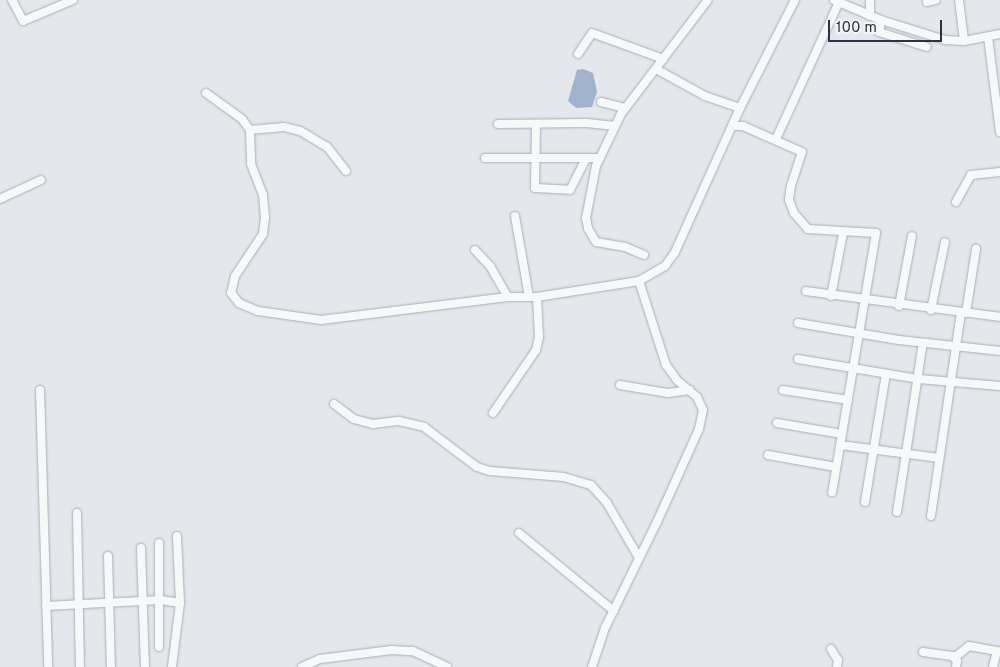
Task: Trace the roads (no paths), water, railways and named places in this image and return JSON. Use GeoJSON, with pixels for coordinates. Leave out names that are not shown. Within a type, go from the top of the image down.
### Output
{"type":"FeatureCollection","features":[{"type":"Feature","properties":{"kind":"street"},"geometry":{"type":"LineString","coordinates":[[12,0],[23,21],[73,0]]}},
{"type":"Feature","properties":{"kind":"street"},"geometry":{"type":"LineString","coordinates":[[644,255],[625,247],[596,242],[588,228],[586,218],[600,158],[625,108],[708,0]]}},
{"type":"Feature","properties":{"kind":"street"},"geometry":{"type":"LineString","coordinates":[[206,93],[242,118],[250,130],[251,164],[263,194],[265,216],[263,234],[243,261],[232,289],[234,297],[247,308],[321,320],[508,297],[533,297],[639,281],[665,266],[675,252],[740,108],[795,0]]}},
{"type":"Feature","properties":{"kind":"street"},"geometry":{"type":"LineString","coordinates":[[870,0],[870,16]]}},
{"type":"Feature","properties":{"kind":"street"},"geometry":{"type":"LineString","coordinates":[[927,2],[936,0]]}},
{"type":"Feature","properties":{"kind":"street"},"geometry":{"type":"LineString","coordinates":[[959,0],[964,42]]}},
{"type":"Feature","properties":{"kind":"street"},"geometry":{"type":"LineString","coordinates":[[776,139],[837,1],[881,20],[945,40],[964,42],[1000,34]]}},
{"type":"Feature","properties":{"kind":"street"},"geometry":{"type":"LineString","coordinates":[[881,20],[879,32],[927,47]]}},
{"type":"Feature","properties":{"kind":"street"},"geometry":{"type":"LineString","coordinates":[[578,54],[592,33],[663,59]]}},
{"type":"Feature","properties":{"kind":"street"},"geometry":{"type":"LineString","coordinates":[[988,37],[996,58],[1000,132]]}},
{"type":"Feature","properties":{"kind":"street"},"geometry":{"type":"LineString","coordinates":[[656,68],[704,96],[740,108]]}},
{"type":"Feature","properties":{"kind":"street"},"geometry":{"type":"LineString","coordinates":[[601,102],[625,108]]}},
{"type":"Feature","properties":{"kind":"street"},"geometry":{"type":"LineString","coordinates":[[498,124],[587,123],[615,126]]}},
{"type":"Feature","properties":{"kind":"street"},"geometry":{"type":"LineString","coordinates":[[536,124],[536,188],[570,190],[586,158]]}},
{"type":"Feature","properties":{"kind":"street"},"geometry":{"type":"LineString","coordinates":[[732,126],[776,139],[796,147],[803,154],[791,185],[789,200],[794,213],[808,229],[843,233],[876,233],[832,492]]}},
{"type":"Feature","properties":{"kind":"street"},"geometry":{"type":"LineString","coordinates":[[250,130],[284,127],[300,131],[327,146],[346,171]]}},
{"type":"Feature","properties":{"kind":"street"},"geometry":{"type":"LineString","coordinates":[[485,158],[600,158]]}},
{"type":"Feature","properties":{"kind":"street"},"geometry":{"type":"LineString","coordinates":[[956,202],[971,175],[1000,172]]}},
{"type":"Feature","properties":{"kind":"street"},"geometry":{"type":"LineString","coordinates":[[0,199],[41,180]]}},
{"type":"Feature","properties":{"kind":"street"},"geometry":{"type":"LineString","coordinates":[[493,413],[536,350],[539,338],[533,297],[515,216]]}},
{"type":"Feature","properties":{"kind":"street"},"geometry":{"type":"LineString","coordinates":[[831,296],[843,233]]}},
{"type":"Feature","properties":{"kind":"street"},"geometry":{"type":"LineString","coordinates":[[900,306],[912,236]]}},
{"type":"Feature","properties":{"kind":"street"},"geometry":{"type":"LineString","coordinates":[[931,310],[945,242]]}},
{"type":"Feature","properties":{"kind":"street"},"geometry":{"type":"LineString","coordinates":[[931,516],[957,346],[976,249]]}},
{"type":"Feature","properties":{"kind":"street"},"geometry":{"type":"LineString","coordinates":[[475,250],[490,266],[508,297]]}},
{"type":"Feature","properties":{"kind":"street"},"geometry":{"type":"LineString","coordinates":[[592,667],[638,556],[699,429],[704,410],[690,390],[666,365],[639,281]]}},
{"type":"Feature","properties":{"kind":"street"},"geometry":{"type":"LineString","coordinates":[[806,291],[931,310],[1000,315]]}},
{"type":"Feature","properties":{"kind":"street"},"geometry":{"type":"LineString","coordinates":[[798,323],[923,343],[1000,351]]}},
{"type":"Feature","properties":{"kind":"street"},"geometry":{"type":"LineString","coordinates":[[897,512],[919,379],[923,343]]}},
{"type":"Feature","properties":{"kind":"street"},"geometry":{"type":"LineString","coordinates":[[798,359],[919,379],[1000,386]]}},
{"type":"Feature","properties":{"kind":"street"},"geometry":{"type":"LineString","coordinates":[[865,502],[886,374]]}},
{"type":"Feature","properties":{"kind":"street"},"geometry":{"type":"LineString","coordinates":[[620,385],[668,393],[690,390]]}},
{"type":"Feature","properties":{"kind":"street"},"geometry":{"type":"LineString","coordinates":[[40,390],[48,667]]}},
{"type":"Feature","properties":{"kind":"street"},"geometry":{"type":"LineString","coordinates":[[783,390],[848,400]]}},
{"type":"Feature","properties":{"kind":"street"},"geometry":{"type":"LineString","coordinates":[[334,404],[354,419],[373,424],[399,421],[424,427],[483,469],[502,474],[564,477],[591,485],[607,503],[638,556]]}},
{"type":"Feature","properties":{"kind":"street"},"geometry":{"type":"LineString","coordinates":[[777,423],[842,434]]}},
{"type":"Feature","properties":{"kind":"street"},"geometry":{"type":"LineString","coordinates":[[840,445],[874,451],[939,458]]}},
{"type":"Feature","properties":{"kind":"street"},"geometry":{"type":"LineString","coordinates":[[768,456],[836,466]]}},
{"type":"Feature","properties":{"kind":"street"},"geometry":{"type":"LineString","coordinates":[[76,513],[80,667]]}},
{"type":"Feature","properties":{"kind":"street"},"geometry":{"type":"LineString","coordinates":[[519,533],[614,611]]}},
{"type":"Feature","properties":{"kind":"street"},"geometry":{"type":"LineString","coordinates":[[172,667],[180,603],[177,536]]}},
{"type":"Feature","properties":{"kind":"street"},"geometry":{"type":"LineString","coordinates":[[159,543],[160,647]]}},
{"type":"Feature","properties":{"kind":"street"},"geometry":{"type":"LineString","coordinates":[[141,548],[145,667]]}},
{"type":"Feature","properties":{"kind":"street"},"geometry":{"type":"LineString","coordinates":[[108,556],[111,667]]}},
{"type":"Feature","properties":{"kind":"street"},"geometry":{"type":"LineString","coordinates":[[46,606],[79,606],[161,600],[180,603]]}},
{"type":"Feature","properties":{"kind":"street"},"geometry":{"type":"LineString","coordinates":[[923,652],[955,658],[970,646],[998,651],[993,667]]}},
{"type":"Feature","properties":{"kind":"street"},"geometry":{"type":"LineString","coordinates":[[831,649],[838,660],[837,667]]}},
{"type":"Feature","properties":{"kind":"street"},"geometry":{"type":"LineString","coordinates":[[302,667],[320,659],[391,650],[413,651],[447,667]]}},
{"type":"Feature","properties":{"kind":"street"},"geometry":{"type":"LineString","coordinates":[[955,658],[956,667]]}},
{"type":"Feature","properties":{"kind":"water"},"geometry":{"type":"Polygon","coordinates":[[[583,69],[593,73],[597,92],[592,107],[576,108],[568,101],[577,70],[583,69]]]}}]}
